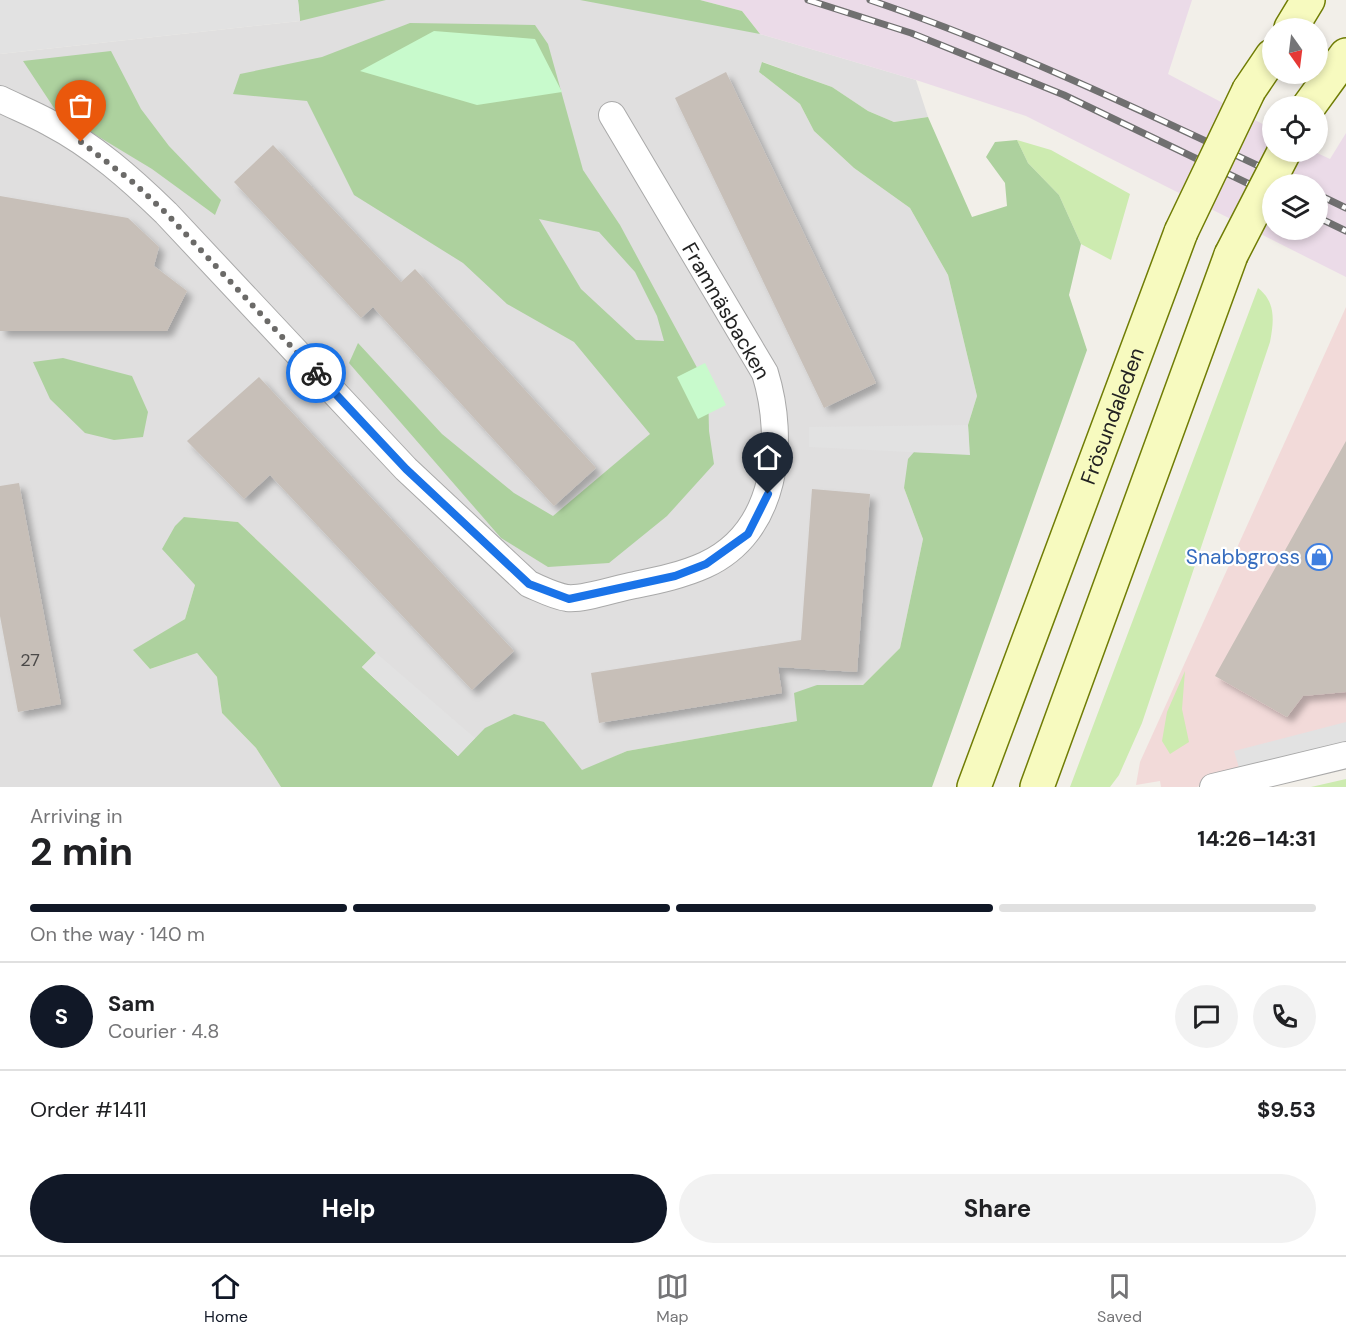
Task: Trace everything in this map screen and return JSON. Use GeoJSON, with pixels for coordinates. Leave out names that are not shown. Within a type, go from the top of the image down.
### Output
{"type":"FeatureCollection","features":[{"type":"Feature","properties":{"kind":"main road"},"geometry":{"type":"LineString","coordinates":[[1297,18],[1308,0]]}},
{"type":"Feature","properties":{"kind":"main road"},"geometry":{"type":"LineString","coordinates":[[1316,96],[1346,55]]}},
{"type":"Feature","properties":{"kind":"main road","name":"Frösundaleden"},"geometry":{"type":"LineString","coordinates":[[974,787],[1181,232],[1249,90],[1262,71]]}},
{"type":"Feature","properties":{"kind":"main road"},"geometry":{"type":"LineString","coordinates":[[1037,787],[1231,255],[1279,162]]}},
{"type":"Feature","properties":{"kind":"street","name":"Framnäsbacken"},"geometry":{"type":"LineString","coordinates":[[0,99],[50,122],[97,152],[134,183],[166,213],[406,469],[529,584],[569,599],[675,576],[706,564],[731,549],[748,534],[758,517],[768,494],[773,460],[774,402],[765,373],[612,115]]}},
{"type":"Feature","properties":{"kind":"street"},"geometry":{"type":"LineString","coordinates":[[1213,787],[1346,755]]}},
{"type":"Feature","properties":{"kind":"shaded area"},"geometry":{"type":"Polygon","coordinates":[[[0,0],[298,0],[300,21],[0,54],[0,0]]]}},
{"type":"Feature","properties":{"kind":"shaded area"},"geometry":{"type":"Polygon","coordinates":[[[298,0],[700,0],[760,34],[916,80],[928,117],[894,122],[868,111],[832,87],[763,62],[759,72],[800,104],[814,131],[854,168],[910,208],[948,275],[977,396],[968,425],[970,455],[904,488],[923,539],[900,648],[863,685],[817,685],[797,721],[627,751],[582,771],[544,722],[458,756],[376,653],[238,522],[184,517],[195,585],[185,619],[134,651],[150,669],[197,653],[217,677],[222,713],[256,748],[281,787],[0,787],[0,54],[300,21],[298,0]]]}},
{"type":"Feature","properties":{"kind":"shaded area"},"geometry":{"type":"Polygon","coordinates":[[[700,0],[1192,0],[1168,74],[1262,124],[1262,162],[1328,162],[1328,158],[1330,159],[1346,133],[1346,277],[1272,240],[1328,240],[1328,174],[1262,174],[1262,235],[1026,116],[916,80],[760,34],[742,11],[700,0]]]}},
{"type":"Feature","properties":{"kind":"shaded area"},"geometry":{"type":"Polygon","coordinates":[[[1346,307],[1346,742],[1223,775],[1197,787],[1161,787],[1160,781],[1136,785],[1140,762],[1346,307]]]}},
{"type":"Feature","properties":{"kind":"shaded area"},"geometry":{"type":"Polygon","coordinates":[[[968,425],[970,455],[809,447],[809,427],[968,425]]]}},
{"type":"Feature","properties":{"kind":"shaded area"},"geometry":{"type":"Polygon","coordinates":[[[376,653],[475,738],[458,756],[362,667],[376,653]]]}},
{"type":"Feature","properties":{"kind":"shaded area"},"geometry":{"type":"Polygon","coordinates":[[[1346,722],[1346,742],[1240,771],[1234,751],[1346,722]]]}},
{"type":"Feature","properties":{"kind":"green space"},"geometry":{"type":"Polygon","coordinates":[[[298,0],[386,0],[300,21],[298,0]]]}},
{"type":"Feature","properties":{"kind":"green space"},"geometry":{"type":"Polygon","coordinates":[[[580,0],[700,0],[742,11],[760,34],[580,0]]]}},
{"type":"Feature","properties":{"kind":"green space"},"geometry":{"type":"Polygon","coordinates":[[[410,23],[535,25],[548,44],[583,170],[620,225],[708,388],[709,431],[714,464],[667,516],[609,563],[548,567],[501,538],[349,363],[358,343],[442,434],[514,493],[553,516],[650,434],[574,342],[507,304],[463,263],[354,195],[307,101],[233,94],[240,74],[322,57],[410,23]],[[539,219],[581,289],[636,340],[664,341],[657,316],[635,272],[599,232],[539,219]]]}},
{"type":"Feature","properties":{"kind":"green space"},"geometry":{"type":"Polygon","coordinates":[[[434,31],[535,39],[562,92],[477,105],[360,71],[434,31]]]}},
{"type":"Feature","properties":{"kind":"green space"},"geometry":{"type":"Polygon","coordinates":[[[111,51],[141,109],[169,146],[221,200],[215,215],[152,169],[56,111],[23,61],[111,51]]]}},
{"type":"Feature","properties":{"kind":"green space"},"geometry":{"type":"Polygon","coordinates":[[[762,62],[832,87],[868,111],[894,122],[928,117],[972,217],[1007,206],[1005,183],[986,157],[995,142],[1017,140],[1028,163],[1059,195],[1081,244],[1069,295],[1087,350],[932,787],[281,787],[256,748],[222,713],[217,677],[197,653],[150,669],[133,650],[185,619],[195,585],[162,549],[175,526],[184,517],[238,522],[376,653],[362,667],[458,756],[485,728],[514,714],[544,722],[582,770],[627,751],[797,721],[794,693],[817,685],[863,685],[900,648],[923,539],[904,488],[908,459],[914,452],[969,454],[968,425],[977,396],[948,275],[910,208],[854,168],[814,131],[800,104],[759,72],[762,62]]]}},
{"type":"Feature","properties":{"kind":"green space"},"geometry":{"type":"Polygon","coordinates":[[[1017,140],[1051,150],[1130,194],[1111,260],[1081,244],[1059,195],[1028,163],[1017,140]]]}},
{"type":"Feature","properties":{"kind":"green space"},"geometry":{"type":"Polygon","coordinates":[[[1258,288],[1264,293],[1271,306],[1270,342],[1142,723],[1119,775],[1110,787],[1070,787],[1258,288]]]}},
{"type":"Feature","properties":{"kind":"green space"},"geometry":{"type":"Polygon","coordinates":[[[63,358],[132,376],[148,412],[143,437],[114,440],[85,433],[50,399],[33,362],[63,358]]]}},
{"type":"Feature","properties":{"kind":"green space"},"geometry":{"type":"Polygon","coordinates":[[[705,363],[726,405],[698,419],[677,377],[705,363]]]}},
{"type":"Feature","properties":{"kind":"green space"},"geometry":{"type":"Polygon","coordinates":[[[1185,671],[1182,709],[1189,742],[1170,754],[1162,741],[1167,712],[1185,671]]]}},
{"type":"Feature","properties":{"kind":"green space"},"geometry":{"type":"Polygon","coordinates":[[[1346,779],[1346,787],[1311,787],[1346,779]]]}},
{"type":"Feature","properties":{"kind":"building"},"geometry":{"type":"Polygon","coordinates":[[[726,72],[876,383],[824,408],[675,98],[726,72]]]}},
{"type":"Feature","properties":{"kind":"building"},"geometry":{"type":"Polygon","coordinates":[[[273,145],[401,282],[415,269],[596,468],[554,506],[373,307],[361,318],[234,182],[273,145]]]}},
{"type":"Feature","properties":{"kind":"building"},"geometry":{"type":"Polygon","coordinates":[[[0,196],[128,218],[159,247],[154,266],[187,291],[167,331],[0,331],[0,196]]]}},
{"type":"Feature","properties":{"kind":"building"},"geometry":{"type":"Polygon","coordinates":[[[259,377],[514,651],[472,690],[270,475],[244,499],[187,441],[259,377]]]}},
{"type":"Feature","properties":{"kind":"building"},"geometry":{"type":"Polygon","coordinates":[[[1346,441],[1346,692],[1303,696],[1287,717],[1215,676],[1346,441]]]}},
{"type":"Feature","properties":{"kind":"building"},"geometry":{"type":"Polygon","coordinates":[[[19,483],[61,704],[18,712],[0,616],[0,486],[19,483]]]}},
{"type":"Feature","properties":{"kind":"building"},"geometry":{"type":"Polygon","coordinates":[[[812,489],[870,494],[857,672],[778,667],[782,693],[599,723],[591,673],[801,640],[812,489]]]}},
{"type":"Feature","properties":{"kind":"railway"},"geometry":{"type":"LineString","coordinates":[[808,0],[911,33],[1064,95],[1262,190]]}},
{"type":"Feature","properties":{"kind":"railway"},"geometry":{"type":"LineString","coordinates":[[870,0],[1033,63],[1276,174]]}},
{"type":"Feature","properties":{"kind":"railway"},"geometry":{"type":"LineString","coordinates":[[1328,199],[1346,208]]}},
{"type":"Feature","properties":{"kind":"railway"},"geometry":{"type":"LineString","coordinates":[[1328,222],[1346,231]]}},
{"type":"Feature","properties":{"kind":"way so far"},"geometry":{"type":"LineString","coordinates":[[81,142],[97,152],[166,213],[316,373]]}},
{"type":"Feature","properties":{"kind":"place","name":"Snabbgross"},"geometry":{"type":"Point","coordinates":[1319,557]}},
{"type":"Feature","properties":{"kind":"route"},"geometry":{"type":"LineString","coordinates":[[316,373],[406,469],[529,584],[569,599],[675,576],[706,564],[731,549],[748,534],[768,494]]}}]}
